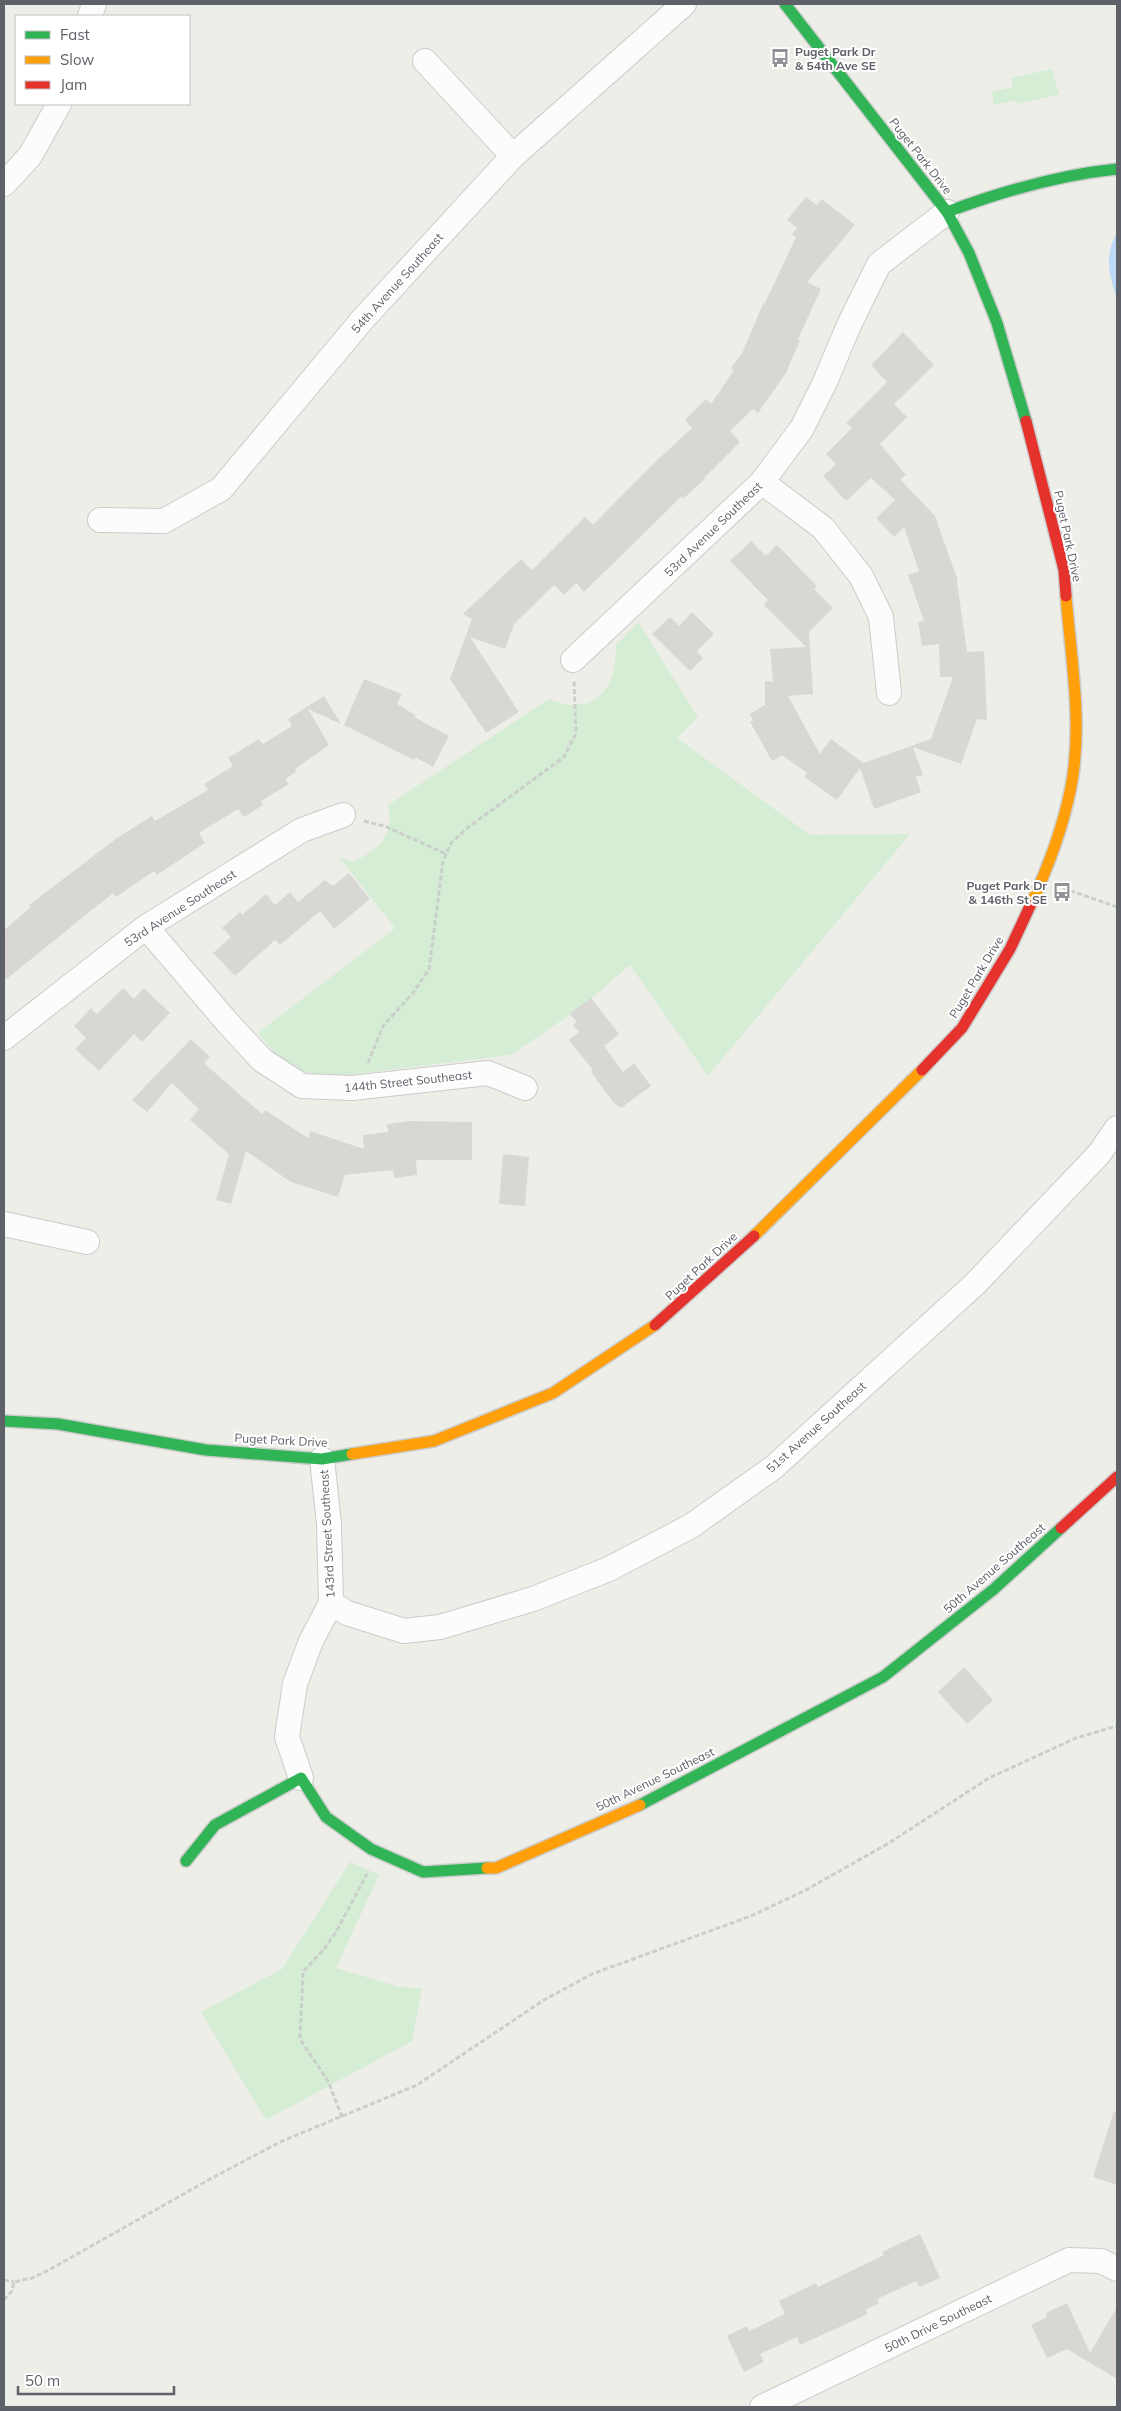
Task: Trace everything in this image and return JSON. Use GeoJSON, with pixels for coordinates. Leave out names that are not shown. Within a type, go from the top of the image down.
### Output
{"type":"FeatureCollection","features":[{"type":"Feature","properties":{"kind":"street","name":"54th Avenue Southeast"},"geometry":{"type":"LineString","coordinates":[[100,520],[164,521],[221,489],[363,319],[513,156],[684,4]]}},
{"type":"Feature","properties":{"kind":"street","name":"Puget Park Drive"},"geometry":{"type":"LineString","coordinates":[[4,1421],[58,1424],[206,1450],[322,1458],[434,1441],[553,1393],[661,1321],[752,1238],[885,1108],[962,1028],[1010,949],[1042,881],[1071,787],[1076,723],[1064,570],[1033,445],[997,323],[969,253],[947,212],[785,4]]}},
{"type":"Feature","properties":{"kind":"street"},"geometry":{"type":"LineString","coordinates":[[425,61],[513,156]]}},
{"type":"Feature","properties":{"kind":"street"},"geometry":{"type":"LineString","coordinates":[[4,184],[30,156],[58,105]]}},
{"type":"Feature","properties":{"kind":"street"},"geometry":{"type":"LineString","coordinates":[[947,212],[1017,186],[1043,179],[1061,175],[1117,169]]}},
{"type":"Feature","properties":{"kind":"street","name":"53rd Avenue Southeast"},"geometry":{"type":"LineString","coordinates":[[573,660],[762,482],[802,428],[825,382],[848,325],[879,264],[947,212]]}},
{"type":"Feature","properties":{"kind":"street"},"geometry":{"type":"LineString","coordinates":[[762,482],[823,528],[861,576],[881,617],[889,693]]}},
{"type":"Feature","properties":{"kind":"street","name":"53rd Avenue Southeast"},"geometry":{"type":"LineString","coordinates":[[4,1038],[146,928],[302,830],[343,815]]}},
{"type":"Feature","properties":{"kind":"street","name":"144th Street Southeast"},"geometry":{"type":"LineString","coordinates":[[146,928],[262,1060],[302,1086],[361,1088],[488,1073],[525,1088]]}},
{"type":"Feature","properties":{"kind":"street","name":"51st Avenue Southeast"},"geometry":{"type":"LineString","coordinates":[[331,1603],[355,1616],[404,1631],[440,1627],[533,1599],[592,1575],[691,1526],[774,1467],[975,1284],[1099,1154],[1117,1128]]}},
{"type":"Feature","properties":{"kind":"street"},"geometry":{"type":"LineString","coordinates":[[4,1224],[87,1242]]}},
{"type":"Feature","properties":{"kind":"street","name":"143rd Street Southeast"},"geometry":{"type":"LineString","coordinates":[[301,1778],[287,1737],[295,1684],[311,1641],[331,1603],[328,1524],[322,1458]]}},
{"type":"Feature","properties":{"kind":"street","name":"50th Avenue Southeast"},"geometry":{"type":"LineString","coordinates":[[301,1778],[326,1817],[371,1849],[423,1872],[496,1868],[637,1806],[883,1677],[994,1590],[1117,1477]]}},
{"type":"Feature","properties":{"kind":"street"},"geometry":{"type":"LineString","coordinates":[[186,1861],[215,1825],[301,1778]]}},
{"type":"Feature","properties":{"kind":"street","name":"50th Drive Southeast"},"geometry":{"type":"LineString","coordinates":[[771,2405],[1069,2260],[1101,2261],[1117,2269]]}},
{"type":"Feature","properties":{"kind":"path"},"geometry":{"type":"LineString","coordinates":[[361,1088],[372,1047],[383,1026],[413,993],[429,969],[438,896],[446,854],[451,842],[564,757],[576,733],[573,660]]}},
{"type":"Feature","properties":{"kind":"path"},"geometry":{"type":"LineString","coordinates":[[343,815],[387,827],[446,854]]}},
{"type":"Feature","properties":{"kind":"path"},"geometry":{"type":"LineString","coordinates":[[1042,881],[1117,907]]}},
{"type":"Feature","properties":{"kind":"path"},"geometry":{"type":"LineString","coordinates":[[4,2280],[14,2282],[48,2272],[212,2178],[304,2131],[417,2085],[544,2000],[592,1974],[751,1916],[804,1892],[889,1843],[989,1778],[1076,1738],[1117,1726]]}},
{"type":"Feature","properties":{"kind":"path"},"geometry":{"type":"LineString","coordinates":[[342,2117],[328,2081],[300,2039],[303,1972],[324,1949],[336,1932],[368,1873]]}},
{"type":"Feature","properties":{"kind":"path"},"geometry":{"type":"LineString","coordinates":[[4,2300],[12,2291],[14,2282]]}},
{"type":"Feature","properties":{"kind":"green space"},"geometry":{"type":"Polygon","coordinates":[[[1052,69],[1059,94],[1017,104],[1016,100],[994,105],[992,92],[1013,87],[1011,78],[1052,69]]]}},
{"type":"Feature","properties":{"kind":"green space"},"geometry":{"type":"Polygon","coordinates":[[[638,622],[698,717],[677,738],[810,835],[910,834],[708,1076],[630,965],[580,1008],[511,1055],[340,1076],[313,1074],[302,1071],[275,1054],[258,1033],[395,928],[339,857],[353,862],[370,852],[383,840],[387,833],[390,816],[388,805],[549,699],[566,704],[580,705],[591,702],[601,695],[612,674],[616,645],[638,622]]]}},
{"type":"Feature","properties":{"kind":"green space"},"geometry":{"type":"Polygon","coordinates":[[[350,1862],[379,1875],[336,1968],[400,1987],[422,1988],[412,2041],[266,2120],[201,2012],[282,1969],[350,1862]]]}},
{"type":"Feature","properties":{"kind":"water"},"geometry":{"type":"Polygon","coordinates":[[[1117,233],[1117,300],[1110,274],[1109,258],[1117,233]]]}},
{"type":"Feature","properties":{"kind":"building"},"geometry":{"type":"Polygon","coordinates":[[[806,197],[817,205],[822,199],[855,225],[807,282],[821,289],[798,339],[800,340],[786,373],[758,413],[753,409],[730,431],[740,442],[705,479],[684,498],[682,496],[584,592],[576,583],[564,595],[554,585],[514,624],[505,649],[470,637],[519,712],[486,733],[450,679],[472,619],[463,614],[521,559],[532,570],[585,517],[593,525],[653,464],[692,428],[685,420],[706,399],[711,404],[734,370],[731,368],[742,353],[763,304],[796,237],[792,234],[797,228],[787,220],[806,197]]]}},
{"type":"Feature","properties":{"kind":"building"},"geometry":{"type":"Polygon","coordinates":[[[903,332],[934,365],[894,404],[907,417],[880,444],[906,475],[900,479],[935,516],[958,581],[967,652],[984,651],[987,720],[977,719],[961,764],[913,747],[923,775],[916,777],[921,792],[874,809],[860,768],[837,800],[804,777],[807,773],[782,755],[772,761],[750,722],[753,720],[750,714],[765,705],[765,681],[773,682],[770,649],[806,647],[764,605],[768,600],[730,561],[751,541],[766,556],[777,545],[817,586],[814,589],[833,608],[809,632],[813,694],[788,696],[820,754],[831,739],[863,763],[931,739],[953,677],[940,677],[939,644],[922,646],[918,622],[924,621],[908,575],[919,571],[904,527],[894,537],[876,518],[895,500],[871,478],[846,501],[823,476],[836,464],[826,454],[852,428],[846,423],[887,382],[871,365],[903,332]]]}},
{"type":"Feature","properties":{"kind":"building"},"geometry":{"type":"Polygon","coordinates":[[[692,612],[714,634],[697,651],[703,658],[690,671],[652,634],[670,617],[679,626],[692,612]]]}},
{"type":"Feature","properties":{"kind":"building"},"geometry":{"type":"Polygon","coordinates":[[[364,679],[402,694],[397,704],[415,715],[414,717],[449,736],[433,767],[415,757],[414,760],[344,725],[364,679]]]}},
{"type":"Feature","properties":{"kind":"building"},"geometry":{"type":"Polygon","coordinates":[[[324,696],[341,724],[308,709],[329,745],[295,769],[296,772],[285,779],[289,784],[261,801],[263,805],[244,817],[238,809],[199,833],[205,843],[157,875],[154,871],[116,897],[113,893],[4,981],[4,930],[31,907],[29,905],[117,838],[152,816],[155,821],[208,790],[204,784],[233,766],[228,758],[259,739],[263,744],[292,726],[288,719],[324,696]]]}},
{"type":"Feature","properties":{"kind":"building"},"geometry":{"type":"Polygon","coordinates":[[[349,873],[370,899],[334,929],[320,911],[280,945],[275,940],[235,976],[213,953],[231,937],[222,928],[240,912],[242,915],[266,894],[275,905],[290,892],[298,902],[325,880],[333,886],[349,873]]]}},
{"type":"Feature","properties":{"kind":"building"},"geometry":{"type":"Polygon","coordinates":[[[123,988],[134,999],[144,988],[170,1013],[142,1042],[134,1034],[99,1071],[75,1049],[86,1038],[74,1026],[91,1008],[97,1014],[123,988]]]}},
{"type":"Feature","properties":{"kind":"building"},"geometry":{"type":"Polygon","coordinates":[[[591,998],[619,1034],[604,1046],[623,1072],[634,1063],[651,1086],[621,1108],[613,1102],[591,1072],[593,1070],[569,1040],[579,1032],[573,1025],[577,1022],[570,1014],[591,998]]]}},
{"type":"Feature","properties":{"kind":"building"},"geometry":{"type":"Polygon","coordinates":[[[191,1039],[210,1057],[204,1063],[262,1114],[265,1110],[308,1138],[310,1131],[364,1149],[363,1135],[388,1132],[387,1124],[411,1121],[472,1122],[472,1160],[416,1160],[417,1175],[394,1178],[393,1170],[345,1175],[338,1197],[291,1182],[246,1151],[231,1204],[216,1200],[229,1154],[190,1120],[199,1109],[172,1083],[147,1112],[132,1100],[191,1039]]]}},
{"type":"Feature","properties":{"kind":"building"},"geometry":{"type":"Polygon","coordinates":[[[503,1154],[529,1157],[525,1206],[499,1204],[503,1154]]]}},
{"type":"Feature","properties":{"kind":"building"},"geometry":{"type":"Polygon","coordinates":[[[964,1667],[993,1700],[967,1724],[938,1692],[964,1667]]]}},
{"type":"Feature","properties":{"kind":"building"},"geometry":{"type":"Polygon","coordinates":[[[1114,2111],[1117,2112],[1117,2185],[1093,2177],[1114,2111]]]}},
{"type":"Feature","properties":{"kind":"building"},"geometry":{"type":"Polygon","coordinates":[[[920,2234],[940,2278],[920,2287],[916,2281],[877,2299],[879,2303],[865,2310],[868,2314],[800,2345],[797,2337],[760,2354],[764,2362],[744,2372],[727,2336],[747,2326],[749,2331],[785,2314],[779,2301],[816,2283],[818,2287],[884,2255],[882,2252],[920,2234]]]}},
{"type":"Feature","properties":{"kind":"building"},"geometry":{"type":"Polygon","coordinates":[[[1067,2303],[1090,2353],[1117,2307],[1117,2379],[1067,2349],[1047,2358],[1031,2325],[1047,2317],[1046,2313],[1067,2303]]]}},
{"type":"Feature","properties":{"kind":"traffic: fast"},"geometry":{"type":"LineString","coordinates":[[785,4],[947,212],[969,253],[997,323],[1026,421]]}},
{"type":"Feature","properties":{"kind":"traffic: fast"},"geometry":{"type":"LineString","coordinates":[[947,212],[1031,185],[1073,175],[1117,169]]}},
{"type":"Feature","properties":{"kind":"traffic: fast"},"geometry":{"type":"LineString","coordinates":[[4,1421],[58,1424],[206,1450],[322,1459],[352,1454]]}},
{"type":"Feature","properties":{"kind":"traffic: fast"},"geometry":{"type":"LineString","coordinates":[[640,1805],[883,1677],[994,1589],[1061,1528]]}},
{"type":"Feature","properties":{"kind":"traffic: fast"},"geometry":{"type":"LineString","coordinates":[[186,1861],[215,1825],[301,1778],[326,1817],[371,1849],[423,1872],[487,1868]]}},
{"type":"Feature","properties":{"kind":"traffic: slow"},"geometry":{"type":"LineString","coordinates":[[1030,906],[1059,833],[1068,802],[1074,764],[1076,740],[1075,692],[1066,596]]}},
{"type":"Feature","properties":{"kind":"traffic: slow"},"geometry":{"type":"LineString","coordinates":[[754,1236],[922,1070]]}},
{"type":"Feature","properties":{"kind":"traffic: slow"},"geometry":{"type":"LineString","coordinates":[[352,1454],[434,1441],[553,1393],[655,1325]]}},
{"type":"Feature","properties":{"kind":"traffic: slow"},"geometry":{"type":"LineString","coordinates":[[487,1868],[496,1868],[640,1805]]}},
{"type":"Feature","properties":{"kind":"traffic: jam"},"geometry":{"type":"LineString","coordinates":[[1026,421],[1064,570],[1066,596]]}},
{"type":"Feature","properties":{"kind":"traffic: jam"},"geometry":{"type":"LineString","coordinates":[[922,1070],[962,1028],[1010,949],[1030,906]]}},
{"type":"Feature","properties":{"kind":"traffic: jam"},"geometry":{"type":"LineString","coordinates":[[655,1325],[754,1236]]}},
{"type":"Feature","properties":{"kind":"traffic: jam"},"geometry":{"type":"LineString","coordinates":[[1061,1528],[1117,1477]]}},
{"type":"Feature","properties":{"kind":"place","name":"Puget Park Dr & 54th Ave SE"},"geometry":{"type":"Point","coordinates":[780,58]}},
{"type":"Feature","properties":{"kind":"place","name":"Puget Park Dr & 146th St SE"},"geometry":{"type":"Point","coordinates":[1062,892]}}]}
